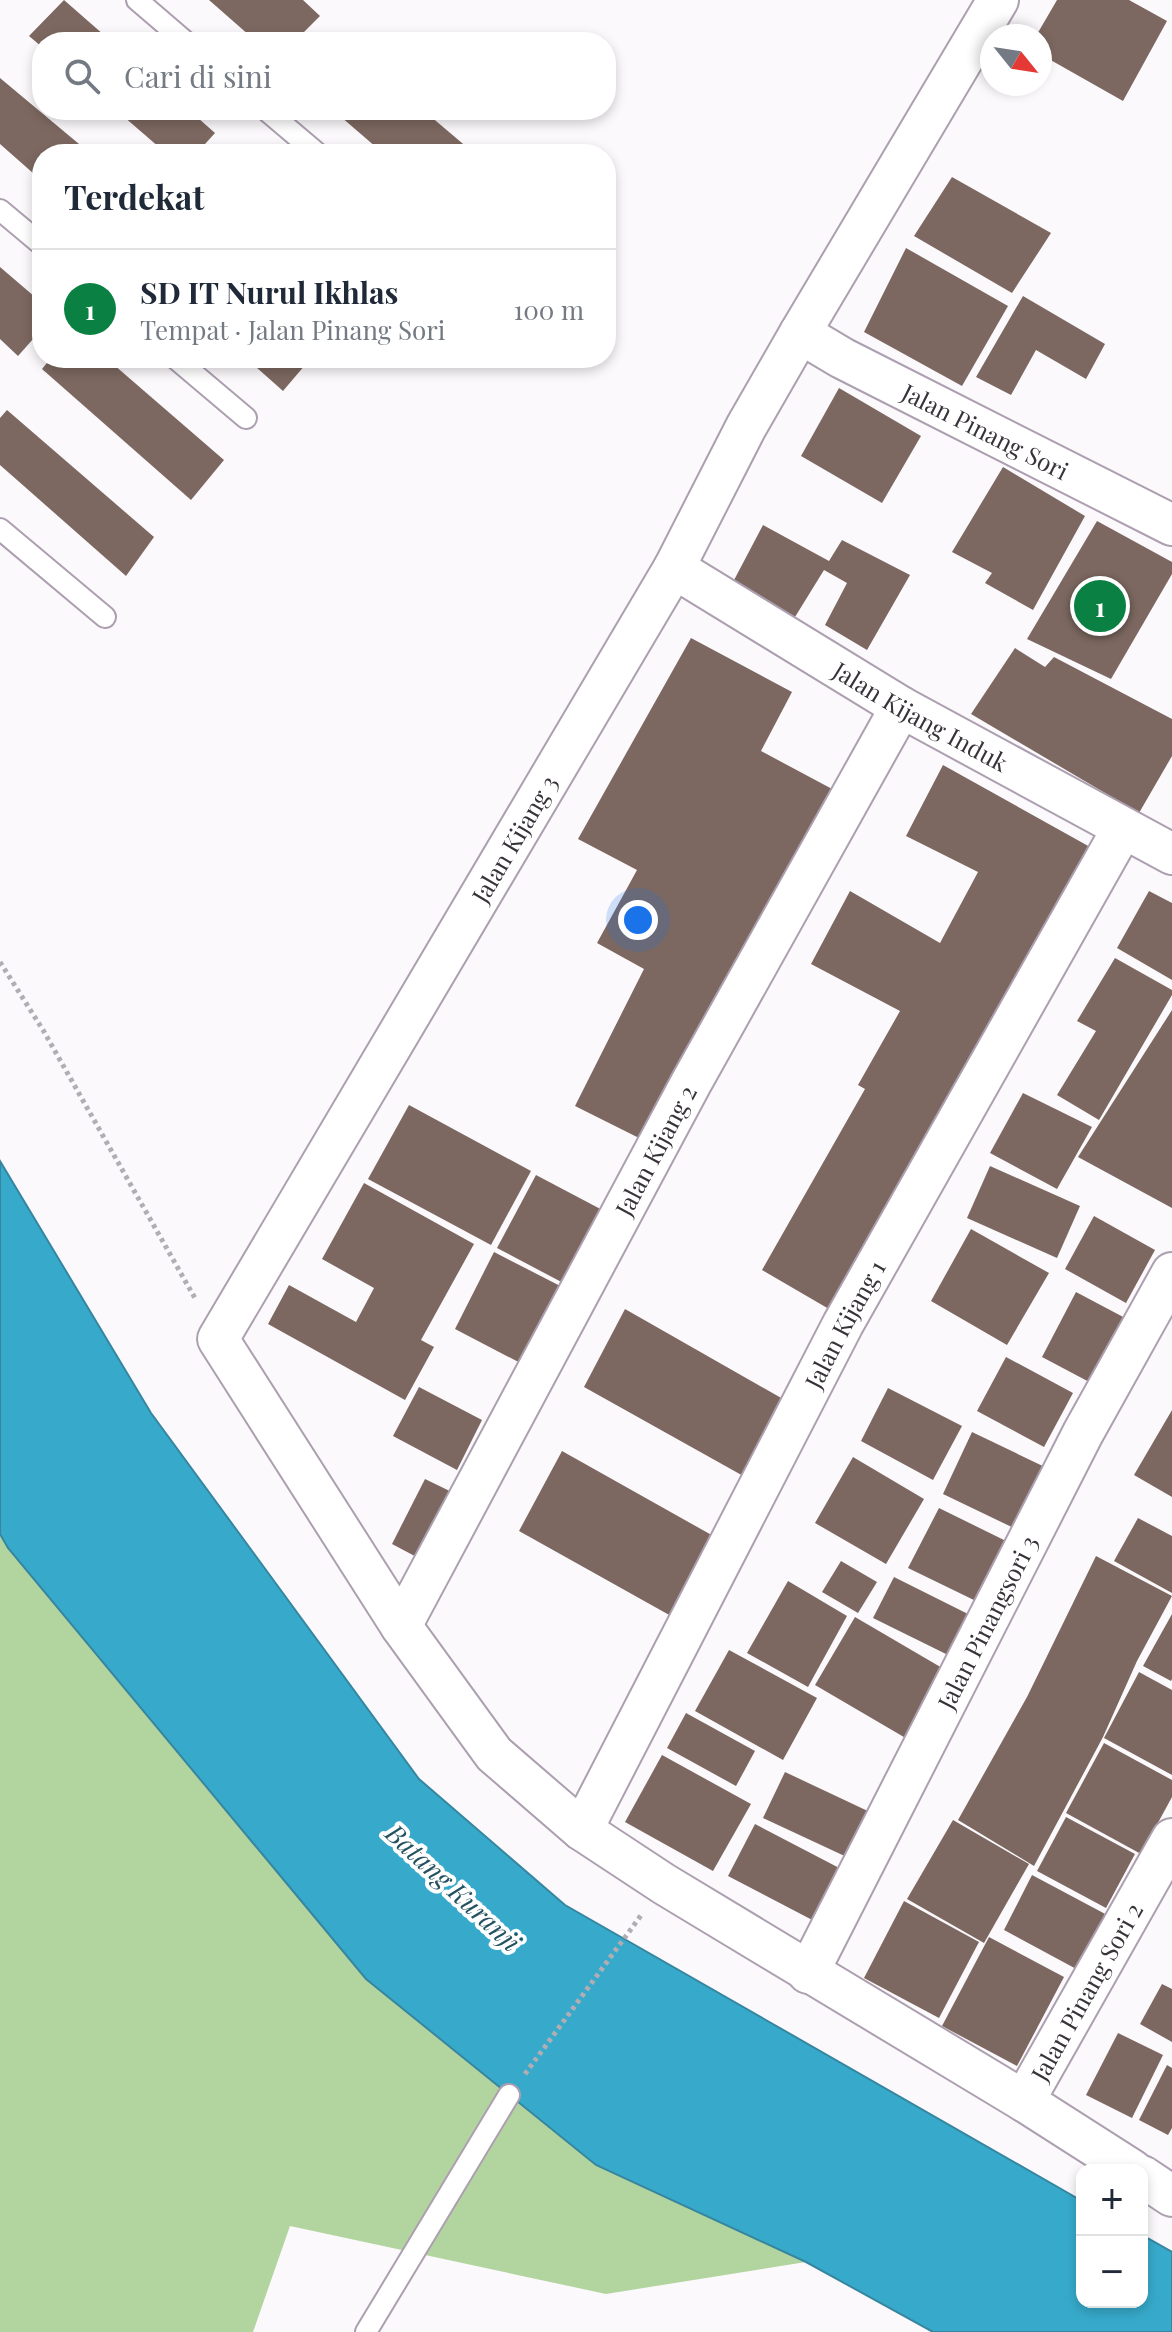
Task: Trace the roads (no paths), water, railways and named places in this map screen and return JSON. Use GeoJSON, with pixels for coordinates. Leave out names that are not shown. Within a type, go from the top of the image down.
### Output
{"type":"FeatureCollection","features":[{"type":"Feature","properties":{"kind":"street","name":"Jalan Kijang 3"},"geometry":{"type":"LineString","coordinates":[[409,1612],[218,1339],[674,568],[746,427],[998,0]]}},
{"type":"Feature","properties":{"kind":"street","name":"Jalan Pinang Sori"},"geometry":{"type":"LineString","coordinates":[[800,333],[842,358],[1172,525]]}},
{"type":"Feature","properties":{"kind":"street","name":"Jalan Kijang Induk"},"geometry":{"type":"LineString","coordinates":[[674,568],[901,707],[1172,854]]}},
{"type":"Feature","properties":{"kind":"street","name":"Jalan Kijang 2"},"geometry":{"type":"LineString","coordinates":[[409,1612],[691,1083],[901,707]]}},
{"type":"Feature","properties":{"kind":"street","name":"Jalan Kijang 1"},"geometry":{"type":"LineString","coordinates":[[582,1830],[843,1324],[1123,828]]}},
{"type":"Feature","properties":{"kind":"street","name":"Jalan Pinangsori 3"},"geometry":{"type":"LineString","coordinates":[[808,1973],[1075,1448],[1172,1273]]}},
{"type":"Feature","properties":{"kind":"street"},"geometry":{"type":"LineString","coordinates":[[409,1612],[494,1754],[582,1830],[808,1973],[1024,2101],[1123,2164]]}},
{"type":"Feature","properties":{"kind":"street","name":"Jalan Pinang Sori 2"},"geometry":{"type":"LineString","coordinates":[[1024,2101],[1172,1839]]}},
{"type":"Feature","properties":{"kind":"street"},"geometry":{"type":"LineString","coordinates":[[1148,2180],[1172,2196]]}},
{"type":"Feature","properties":{"kind":"lane"},"geometry":{"type":"LineString","coordinates":[[137,0],[174,32]]}},
{"type":"Feature","properties":{"kind":"lane"},"geometry":{"type":"LineString","coordinates":[[278,120],[306,144]]}},
{"type":"Feature","properties":{"kind":"lane"},"geometry":{"type":"LineString","coordinates":[[0,210],[32,237]]}},
{"type":"Feature","properties":{"kind":"lane"},"geometry":{"type":"LineString","coordinates":[[187,368],[246,418]]}},
{"type":"Feature","properties":{"kind":"lane"},"geometry":{"type":"LineString","coordinates":[[0,529],[105,617]]}},
{"type":"Feature","properties":{"kind":"lane"},"geometry":{"type":"LineString","coordinates":[[366,2332],[509,2095]]}},
{"type":"Feature","properties":{"kind":"water","name":"Batang Kuranji"},"geometry":{"type":"Polygon","coordinates":[[[0,1161],[151,1413],[419,1779],[565,1905],[1076,2198],[1076,2308],[1148,2308],[1148,2238],[1172,2252],[1172,2332],[933,2332],[806,2262],[596,2165],[366,1979],[8,1548],[0,1534],[0,1161]]]}},
{"type":"Feature","properties":{"kind":"place","name":"SD IT Nurul Ikhlas"},"geometry":{"type":"Point","coordinates":[1100,606]}}]}
